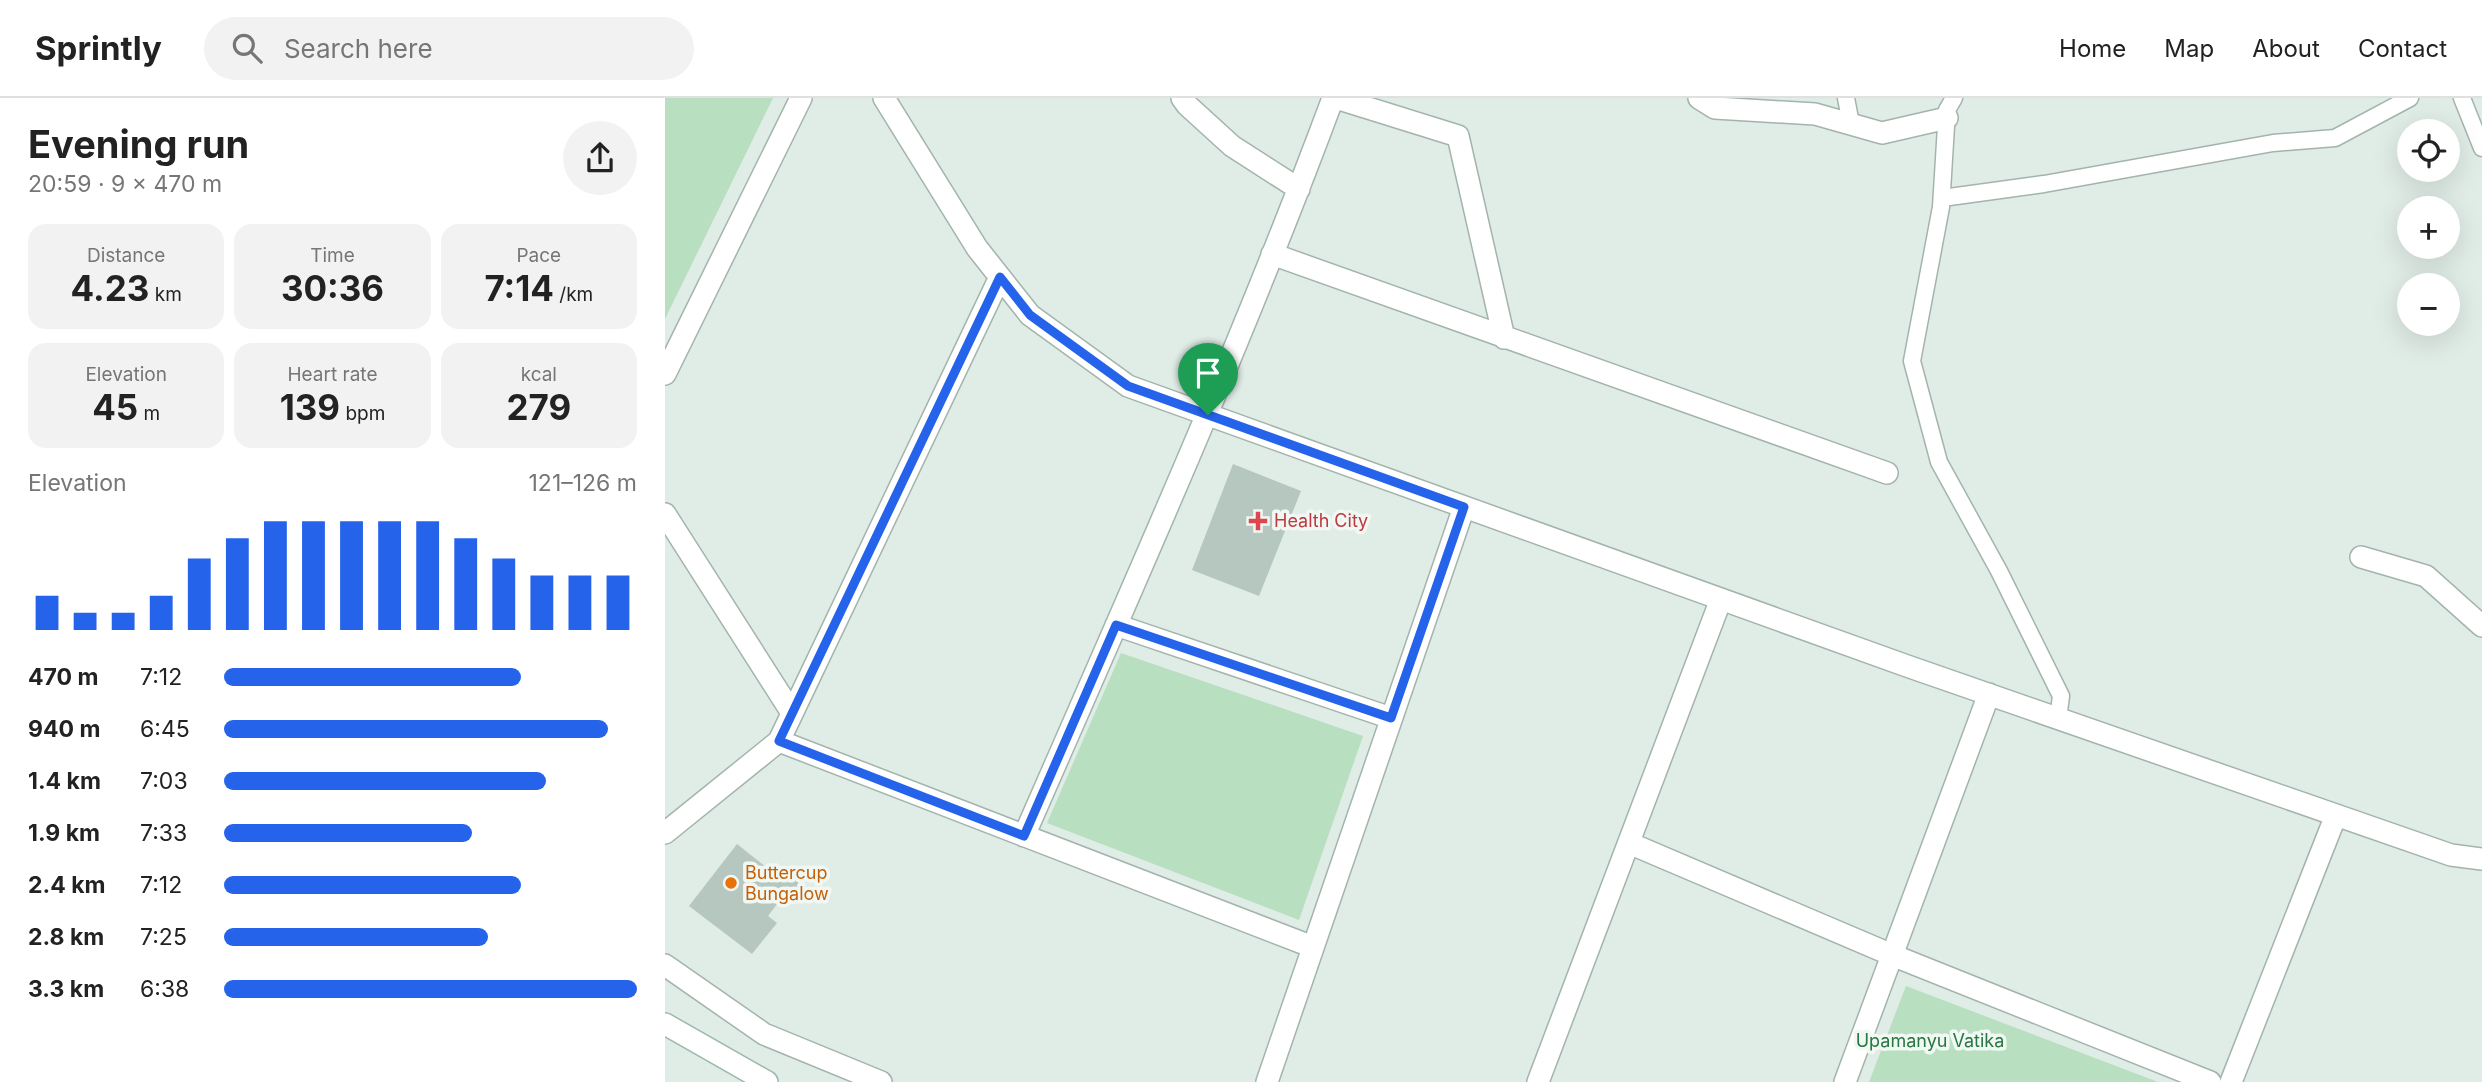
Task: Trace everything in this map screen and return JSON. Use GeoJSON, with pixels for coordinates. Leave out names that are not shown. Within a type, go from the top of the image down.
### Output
{"type":"FeatureCollection","features":[{"type":"Feature","properties":{"kind":"street"},"geometry":{"type":"LineString","coordinates":[[665,374],[801,98]]}},
{"type":"Feature","properties":{"kind":"street"},"geometry":{"type":"LineString","coordinates":[[884,98],[977,248],[1030,315],[1128,386],[2058,719],[2451,855],[2482,859]]}},
{"type":"Feature","properties":{"kind":"street"},"geometry":{"type":"LineString","coordinates":[[1182,98],[1232,146],[1299,189]]}},
{"type":"Feature","properties":{"kind":"street"},"geometry":{"type":"LineString","coordinates":[[1024,836],[1208,415],[1334,98],[1458,136],[1504,338]]}},
{"type":"Feature","properties":{"kind":"street"},"geometry":{"type":"LineString","coordinates":[[1699,98],[1715,108],[1815,114],[1882,133],[1947,118]]}},
{"type":"Feature","properties":{"kind":"street"},"geometry":{"type":"LineString","coordinates":[[1272,254],[1887,473]]}},
{"type":"Feature","properties":{"kind":"street"},"geometry":{"type":"LineString","coordinates":[[665,833],[779,741],[1000,277]]}},
{"type":"Feature","properties":{"kind":"street"},"geometry":{"type":"LineString","coordinates":[[1267,1082],[1464,507]]}},
{"type":"Feature","properties":{"kind":"street"},"geometry":{"type":"LineString","coordinates":[[665,514],[792,713]]}},
{"type":"Feature","properties":{"kind":"street"},"geometry":{"type":"LineString","coordinates":[[2361,557],[2426,576],[2482,626]]}},
{"type":"Feature","properties":{"kind":"street"},"geometry":{"type":"LineString","coordinates":[[1538,1082],[1721,599]]}},
{"type":"Feature","properties":{"kind":"street"},"geometry":{"type":"LineString","coordinates":[[1116,625],[1391,718]]}},
{"type":"Feature","properties":{"kind":"street"},"geometry":{"type":"LineString","coordinates":[[1845,1082],[1989,694]]}},
{"type":"Feature","properties":{"kind":"street"},"geometry":{"type":"LineString","coordinates":[[779,741],[1313,947]]}},
{"type":"Feature","properties":{"kind":"street"},"geometry":{"type":"LineString","coordinates":[[2231,1082],[2336,815]]}},
{"type":"Feature","properties":{"kind":"street"},"geometry":{"type":"LineString","coordinates":[[1629,843],[1892,955],[2210,1082]]}},
{"type":"Feature","properties":{"kind":"street"},"geometry":{"type":"LineString","coordinates":[[665,965],[764,1034],[881,1082]]}},
{"type":"Feature","properties":{"kind":"street"},"geometry":{"type":"LineString","coordinates":[[665,1024],[767,1082]]}},
{"type":"Feature","properties":{"kind":"lane"},"geometry":{"type":"LineString","coordinates":[[1846,98],[1851,124]]}},
{"type":"Feature","properties":{"kind":"lane"},"geometry":{"type":"LineString","coordinates":[[1954,98],[1947,110],[1942,198],[1912,361],[1939,462],[1999,571],[2061,696],[2058,719]]}},
{"type":"Feature","properties":{"kind":"lane"},"geometry":{"type":"LineString","coordinates":[[1942,198],[2044,184],[2273,143],[2335,138],[2410,98]]}},
{"type":"Feature","properties":{"kind":"lane"},"geometry":{"type":"LineString","coordinates":[[2462,98],[2482,148]]}},
{"type":"Feature","properties":{"kind":"green space"},"geometry":{"type":"Polygon","coordinates":[[[665,98],[773,98],[665,319],[665,98]]]}},
{"type":"Feature","properties":{"kind":"green space"},"geometry":{"type":"Polygon","coordinates":[[[1121,653],[1363,736],[1299,920],[1047,823],[1121,653]]]}},
{"type":"Feature","properties":{"kind":"green space","name":"Upamanyu Vatika"},"geometry":{"type":"Polygon","coordinates":[[[1906,986],[2158,1082],[1869,1082],[1906,986]]]}},
{"type":"Feature","properties":{"kind":"building"},"geometry":{"type":"Polygon","coordinates":[[[1233,464],[1301,491],[1259,596],[1192,570],[1233,464]]]}},
{"type":"Feature","properties":{"kind":"building"},"geometry":{"type":"Polygon","coordinates":[[[737,844],[771,871],[776,865],[800,884],[782,907],[777,904],[768,916],[777,923],[752,954],[689,906],[737,844]]]}},
{"type":"Feature","properties":{"kind":"place","name":"Health City"},"geometry":{"type":"Point","coordinates":[1258,521]}},
{"type":"Feature","properties":{"kind":"place","name":"Buttercup Bungalow"},"geometry":{"type":"Point","coordinates":[731,883]}},
{"type":"Feature","properties":{"kind":"route"},"geometry":{"type":"LineString","coordinates":[[1000,277],[1030,315],[1128,386],[1208,415],[1464,507],[1391,718],[1116,625],[1024,836],[779,741],[1000,277]]}}]}
